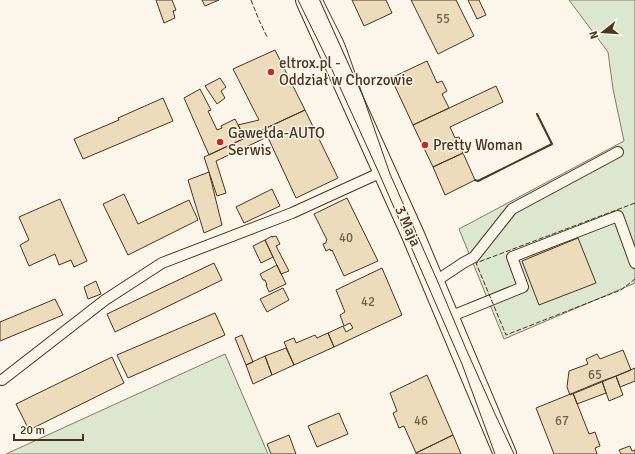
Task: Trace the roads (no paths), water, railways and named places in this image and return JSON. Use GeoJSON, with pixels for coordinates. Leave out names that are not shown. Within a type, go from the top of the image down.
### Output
{"type":"FeatureCollection","features":[{"type":"Feature","properties":{"kind":"main road","name":"3 Maja"},"geometry":{"type":"LineString","coordinates":[[307,0],[433,283],[505,454]]}},
{"type":"Feature","properties":{"kind":"lane"},"geometry":{"type":"LineString","coordinates":[[433,283],[474,257],[512,209],[618,152]]}},
{"type":"Feature","properties":{"kind":"lane"},"geometry":{"type":"LineString","coordinates":[[2,380],[105,300],[162,263],[292,213],[384,171]]}},
{"type":"Feature","properties":{"kind":"lane"},"geometry":{"type":"LineString","coordinates":[[447,318],[524,287],[512,257],[618,216],[635,263]]}},
{"type":"Feature","properties":{"kind":"tram line"},"geometry":{"type":"LineString","coordinates":[[298,0],[328,61],[379,173],[462,364],[495,454]]}},
{"type":"Feature","properties":{"kind":"tram line"},"geometry":{"type":"LineString","coordinates":[[323,0],[347,50],[390,174],[466,349],[514,454]]}},
{"type":"Feature","properties":{"kind":"place","name":"eltrox.pl - Oddział w Chorzowie"},"geometry":{"type":"Point","coordinates":[271,72]}},
{"type":"Feature","properties":{"kind":"place","name":"Gawełda-AUTO Serwis"},"geometry":{"type":"Point","coordinates":[220,142]}},
{"type":"Feature","properties":{"kind":"place","name":"Pretty Woman"},"geometry":{"type":"Point","coordinates":[425,145]}}]}
